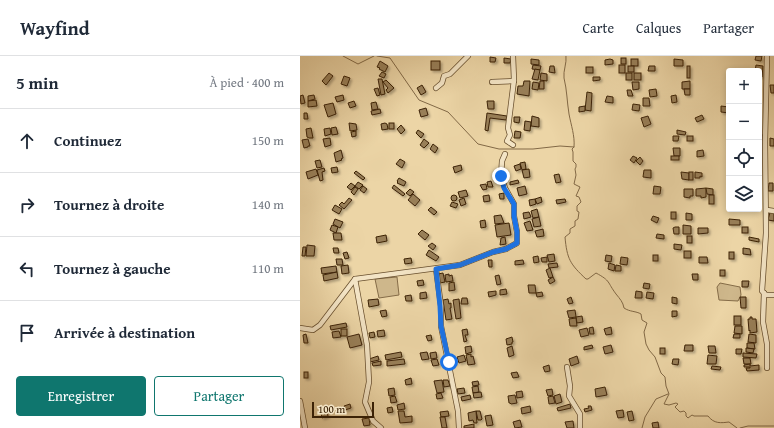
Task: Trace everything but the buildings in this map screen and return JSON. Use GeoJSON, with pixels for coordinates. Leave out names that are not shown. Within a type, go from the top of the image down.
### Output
{"type":"FeatureCollection","features":[{"type":"Feature","properties":{"kind":"street"},"geometry":{"type":"LineString","coordinates":[[436,88],[442,83],[444,76],[450,74],[468,56]]}},
{"type":"Feature","properties":{"kind":"street"},"geometry":{"type":"LineString","coordinates":[[513,56],[514,81],[508,128],[510,135],[507,141],[513,144]]}},
{"type":"Feature","properties":{"kind":"street"},"geometry":{"type":"LineString","coordinates":[[767,56],[765,142],[767,210],[762,286],[764,293],[763,322],[767,344],[767,368]]}},
{"type":"Feature","properties":{"kind":"street"},"geometry":{"type":"LineString","coordinates":[[492,82],[514,81]]}},
{"type":"Feature","properties":{"kind":"street"},"geometry":{"type":"LineString","coordinates":[[300,328],[314,330],[320,325],[355,279],[460,265],[493,252],[506,249],[517,243],[514,204],[504,188],[501,176],[502,161],[505,154]]}},
{"type":"Feature","properties":{"kind":"street"},"geometry":{"type":"LineString","coordinates":[[767,210],[774,211]]}},
{"type":"Feature","properties":{"kind":"street"},"geometry":{"type":"LineString","coordinates":[[436,269],[441,326],[458,411],[459,428]]}},
{"type":"Feature","properties":{"kind":"street"},"geometry":{"type":"LineString","coordinates":[[355,279],[366,345],[369,382],[365,402],[373,421],[381,428]]}},
{"type":"Feature","properties":{"kind":"street"},"geometry":{"type":"LineString","coordinates":[[764,293],[774,295]]}},
{"type":"Feature","properties":{"kind":"street"},"geometry":{"type":"LineString","coordinates":[[567,367],[570,386],[569,396],[580,414],[580,428]]}},
{"type":"Feature","properties":{"kind":"street"},"geometry":{"type":"LineString","coordinates":[[300,401],[305,428]]}},
{"type":"Feature","properties":{"kind":"shaded area"},"geometry":{"type":"Polygon","coordinates":[[[397,277],[399,295],[379,298],[375,279],[397,277]]]}},
{"type":"Feature","properties":{"kind":"shaded area"},"geometry":{"type":"Polygon","coordinates":[[[720,283],[740,287],[741,295],[738,301],[719,300],[717,287],[720,283]]]}},
{"type":"Feature","properties":{"kind":"waterway"},"geometry":{"type":"LineString","coordinates":[[343,56],[358,64],[374,56]]}},
{"type":"Feature","properties":{"kind":"waterway"},"geometry":{"type":"LineString","coordinates":[[377,56],[390,58],[419,100],[448,112],[478,144],[499,149],[533,149],[560,146],[574,147]]}},
{"type":"Feature","properties":{"kind":"waterway"},"geometry":{"type":"LineString","coordinates":[[566,56],[564,78],[574,139],[574,147],[572,149],[573,161],[576,164],[574,184],[580,187],[576,196],[579,197],[581,202],[577,206],[577,211],[579,212],[578,219],[575,221],[575,226],[570,229],[570,233],[565,237],[570,261],[586,279],[596,273],[604,278],[621,301],[624,308],[641,314],[642,320],[647,323],[644,332],[646,344],[655,357],[661,373],[665,377],[669,394],[664,404],[678,404],[675,407],[680,412],[684,411],[688,418],[692,415],[708,416],[715,422],[729,422],[737,428]]}},
{"type":"Feature","properties":{"kind":"waterway"},"geometry":{"type":"LineString","coordinates":[[642,428],[645,417],[656,399],[668,394]]}},
{"type":"Feature","properties":{"kind":"waterway"},"geometry":{"type":"LineString","coordinates":[[740,428],[748,426],[774,426]]}},
{"type":"Feature","properties":{"kind":"route"},"geometry":{"type":"LineString","coordinates":[[449,362],[441,326],[436,269],[460,265],[493,252],[506,249],[517,243],[514,204],[504,188],[501,176]]}}]}
